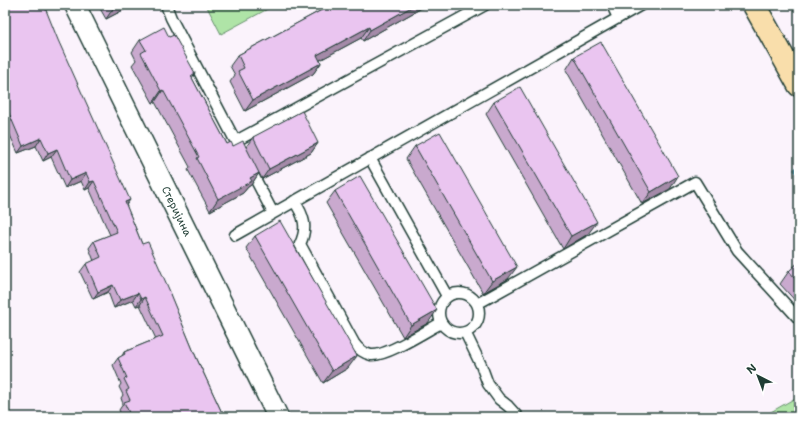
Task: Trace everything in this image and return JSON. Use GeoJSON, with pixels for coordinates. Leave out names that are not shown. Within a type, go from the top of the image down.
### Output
{"type":"FeatureCollection","features":[{"type":"Feature","properties":{"kind":"main road"},"geometry":{"type":"LineString","coordinates":[[754,5],[796,72]]}},
{"type":"Feature","properties":{"kind":"street","name":"Стеријина"},"geometry":{"type":"LineString","coordinates":[[75,5],[278,417]]}},
{"type":"Feature","properties":{"kind":"lane"},"geometry":{"type":"LineString","coordinates":[[166,5],[171,18],[273,213]]}},
{"type":"Feature","properties":{"kind":"lane"},"geometry":{"type":"LineString","coordinates":[[236,141],[485,5]]}},
{"type":"Feature","properties":{"kind":"lane"},"geometry":{"type":"LineString","coordinates":[[612,5],[618,18]]}},
{"type":"Feature","properties":{"kind":"lane"},"geometry":{"type":"LineString","coordinates":[[235,235],[641,5]]}},
{"type":"Feature","properties":{"kind":"lane"},"geometry":{"type":"LineString","coordinates":[[370,158],[447,296]]}},
{"type":"Feature","properties":{"kind":"lane"},"geometry":{"type":"LineString","coordinates":[[477,304],[695,182],[737,251],[799,319]]}},
{"type":"Feature","properties":{"kind":"lane"},"geometry":{"type":"LineString","coordinates":[[294,201],[303,216],[305,224],[303,238],[300,244],[354,343],[360,350],[371,355],[386,353],[441,323]]}},
{"type":"Feature","properties":{"kind":"lane"},"geometry":{"type":"LineString","coordinates":[[460,292],[467,294],[473,298],[477,304],[479,311],[478,318],[471,329],[465,332],[452,332],[446,329],[438,316],[438,308],[442,301],[453,293],[460,292]]}},
{"type":"Feature","properties":{"kind":"lane"},"geometry":{"type":"LineString","coordinates":[[465,332],[481,365],[488,384],[493,392],[518,417]]}},
{"type":"Feature","properties":{"kind":"green space"},"geometry":{"type":"Polygon","coordinates":[[[206,5],[275,5],[221,34],[206,5]]]}},
{"type":"Feature","properties":{"kind":"green space"},"geometry":{"type":"Polygon","coordinates":[[[799,396],[799,417],[762,417],[799,396]]]}},
{"type":"Feature","properties":{"kind":"building"},"geometry":{"type":"Polygon","coordinates":[[[5,5],[44,5],[58,40],[130,200],[125,202],[142,244],[148,242],[196,357],[224,417],[131,417],[124,402],[130,400],[126,391],[129,389],[124,379],[127,378],[118,358],[125,354],[124,352],[163,336],[145,297],[141,299],[138,293],[120,300],[113,285],[98,292],[86,264],[101,257],[94,241],[117,232],[94,181],[90,182],[86,173],[70,180],[57,149],[48,153],[41,138],[23,146],[5,104],[5,87],[8,85],[5,78],[5,5]]]}},
{"type":"Feature","properties":{"kind":"building"},"geometry":{"type":"Polygon","coordinates":[[[331,5],[415,5],[370,30],[369,27],[317,55],[321,63],[253,100],[238,71],[244,68],[238,55],[331,5]]]}},
{"type":"Feature","properties":{"kind":"building"},"geometry":{"type":"Polygon","coordinates":[[[164,27],[169,37],[174,35],[195,73],[191,76],[227,144],[231,142],[233,146],[243,141],[259,173],[250,178],[252,181],[218,199],[197,158],[199,157],[141,53],[146,50],[140,40],[164,27]]]}},
{"type":"Feature","properties":{"kind":"building"},"geometry":{"type":"Polygon","coordinates":[[[601,42],[678,176],[651,192],[574,57],[601,42]]]}},
{"type":"Feature","properties":{"kind":"building"},"geometry":{"type":"Polygon","coordinates":[[[520,87],[597,222],[571,236],[494,102],[520,87]]]}},
{"type":"Feature","properties":{"kind":"building"},"geometry":{"type":"Polygon","coordinates":[[[302,111],[318,143],[269,169],[253,137],[302,111]]]}},
{"type":"Feature","properties":{"kind":"building"},"geometry":{"type":"Polygon","coordinates":[[[440,132],[517,267],[492,281],[415,146],[440,132]]]}},
{"type":"Feature","properties":{"kind":"building"},"geometry":{"type":"Polygon","coordinates":[[[360,176],[437,310],[411,325],[335,191],[360,176]]]}},
{"type":"Feature","properties":{"kind":"building"},"geometry":{"type":"Polygon","coordinates":[[[280,221],[357,356],[332,371],[255,236],[280,221]]]}},
{"type":"Feature","properties":{"kind":"building"},"geometry":{"type":"Polygon","coordinates":[[[799,262],[799,283],[789,271],[799,262]]]}},
{"type":"Feature","properties":{"kind":"waterway"},"geometry":{"type":"LineString","coordinates":[[796,170],[799,174]]}}]}
